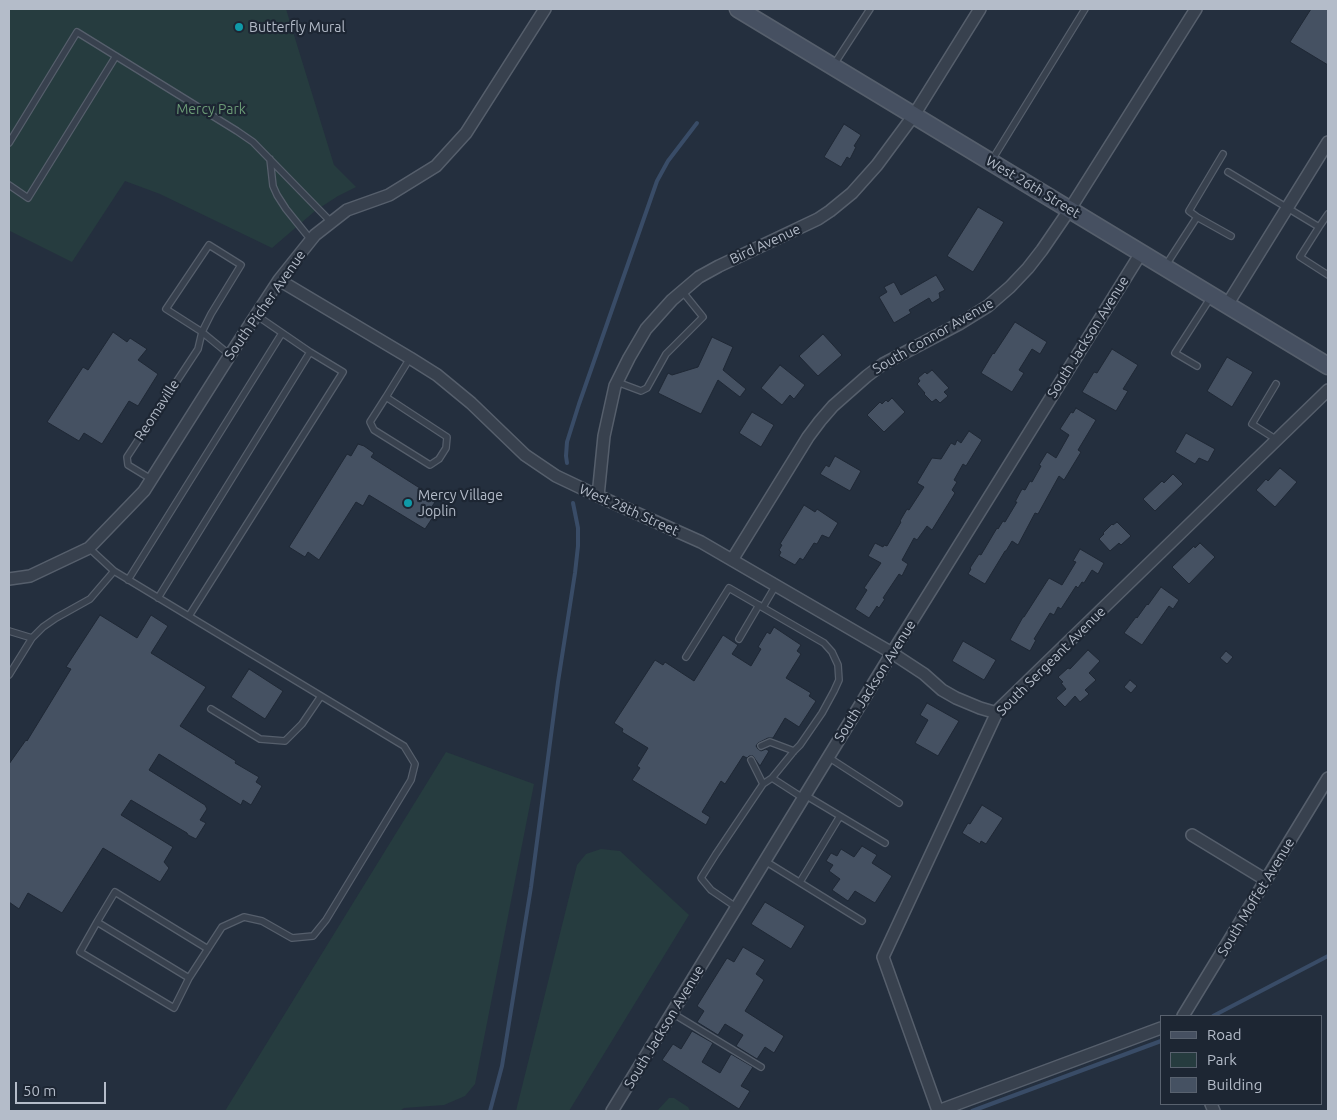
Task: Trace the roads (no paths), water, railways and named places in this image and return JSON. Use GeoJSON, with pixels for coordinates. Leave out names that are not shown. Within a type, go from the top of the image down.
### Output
{"type":"FeatureCollection","features":[{"type":"Feature","properties":{"kind":"main road","name":"West 26th Street"},"geometry":{"type":"LineString","coordinates":[[738,9],[759,14],[833,66],[1328,366]]}},
{"type":"Feature","properties":{"kind":"street","name":"South Picher Avenue"},"geometry":{"type":"LineString","coordinates":[[9,579],[30,576],[89,548],[144,491],[279,280],[315,235],[346,210],[389,195],[436,166],[466,133],[546,9]]}},
{"type":"Feature","properties":{"kind":"street","name":"Bird Avenue"},"geometry":{"type":"LineString","coordinates":[[598,496],[604,436],[617,382],[646,329],[682,291],[699,278],[719,266],[818,219],[852,193],[878,165],[914,115],[980,9]]}},
{"type":"Feature","properties":{"kind":"street","name":"South Connor Avenue"},"geometry":{"type":"LineString","coordinates":[[732,560],[808,437],[833,406],[883,364],[974,315],[999,297],[1035,260],[1070,209],[1192,10]]}},
{"type":"Feature","properties":{"kind":"street"},"geometry":{"type":"LineString","coordinates":[[1227,304],[1328,142]]}},
{"type":"Feature","properties":{"kind":"street","name":"South Jackson Avenue"},"geometry":{"type":"LineString","coordinates":[[612,1111],[892,653],[1141,253]]}},
{"type":"Feature","properties":{"kind":"street","name":"West 28th Street"},"geometry":{"type":"LineString","coordinates":[[279,280],[437,375],[471,403],[524,455],[556,476],[701,542],[892,653],[924,674],[942,690],[980,708],[997,713]]}},
{"type":"Feature","properties":{"kind":"street","name":"South Sergeant Avenue"},"geometry":{"type":"LineString","coordinates":[[938,1111],[883,957],[998,710],[1328,390]]}},
{"type":"Feature","properties":{"kind":"street","name":"South Moffet Avenue"},"geometry":{"type":"LineString","coordinates":[[1185,1015],[1328,778]]}},
{"type":"Feature","properties":{"kind":"street"},"geometry":{"type":"LineString","coordinates":[[1192,834],[1266,880]]}},
{"type":"Feature","properties":{"kind":"street"},"geometry":{"type":"LineString","coordinates":[[938,1111],[1160,1028]]}},
{"type":"Feature","properties":{"kind":"lane"},"geometry":{"type":"LineString","coordinates":[[833,66],[870,9]]}},
{"type":"Feature","properties":{"kind":"lane"},"geometry":{"type":"LineString","coordinates":[[991,161],[1084,9]]}},
{"type":"Feature","properties":{"kind":"lane"},"geometry":{"type":"LineString","coordinates":[[9,143],[77,32],[253,142],[332,222]]}},
{"type":"Feature","properties":{"kind":"lane"},"geometry":{"type":"LineString","coordinates":[[9,186],[28,198],[116,56]]}},
{"type":"Feature","properties":{"kind":"lane"},"geometry":{"type":"LineString","coordinates":[[1223,154],[1189,211],[1231,236]]}},
{"type":"Feature","properties":{"kind":"lane"},"geometry":{"type":"LineString","coordinates":[[270,160],[273,186],[277,195],[311,240]]}},
{"type":"Feature","properties":{"kind":"lane"},"geometry":{"type":"LineString","coordinates":[[1228,172],[1319,227]]}},
{"type":"Feature","properties":{"kind":"lane"},"geometry":{"type":"LineString","coordinates":[[1328,214],[1300,257],[1328,274]]}},
{"type":"Feature","properties":{"kind":"lane"},"geometry":{"type":"LineString","coordinates":[[1165,267],[1197,216]]}},
{"type":"Feature","properties":{"kind":"lane","name":"Reomaville"},"geometry":{"type":"LineString","coordinates":[[151,479],[128,465],[127,457],[198,349],[202,332],[211,314],[241,265],[209,244],[166,309],[202,332],[230,355]]}},
{"type":"Feature","properties":{"kind":"lane"},"geometry":{"type":"LineString","coordinates":[[617,382],[641,391],[647,388],[666,354],[703,317],[682,291]]}},
{"type":"Feature","properties":{"kind":"lane"},"geometry":{"type":"LineString","coordinates":[[1197,366],[1175,353],[1212,295]]}},
{"type":"Feature","properties":{"kind":"lane"},"geometry":{"type":"LineString","coordinates":[[189,616],[343,372],[282,334],[256,315]]}},
{"type":"Feature","properties":{"kind":"lane"},"geometry":{"type":"LineString","coordinates":[[128,580],[282,334]]}},
{"type":"Feature","properties":{"kind":"lane"},"geometry":{"type":"LineString","coordinates":[[158,598],[310,352]]}},
{"type":"Feature","properties":{"kind":"lane"},"geometry":{"type":"LineString","coordinates":[[386,397],[447,436],[446,448],[439,459],[430,465],[374,430],[370,422],[410,358]]}},
{"type":"Feature","properties":{"kind":"lane"},"geometry":{"type":"LineString","coordinates":[[1276,384],[1252,424],[1277,440]]}},
{"type":"Feature","properties":{"kind":"lane"},"geometry":{"type":"LineString","coordinates":[[89,548],[114,571],[128,580],[404,746],[415,764],[411,780],[326,920],[313,936],[292,938],[262,921],[244,916],[222,927],[208,949],[189,978],[174,1008],[80,952],[115,892],[208,949]]}},
{"type":"Feature","properties":{"kind":"lane"},"geometry":{"type":"LineString","coordinates":[[9,675],[32,638],[43,627],[90,599],[114,571]]}},
{"type":"Feature","properties":{"kind":"lane"},"geometry":{"type":"LineString","coordinates":[[739,639],[776,585]]}},
{"type":"Feature","properties":{"kind":"lane"},"geometry":{"type":"LineString","coordinates":[[686,657],[729,588],[824,643],[832,652],[838,665],[839,680],[834,691],[800,745],[772,778],[763,784],[702,878],[711,890],[736,907]]}},
{"type":"Feature","properties":{"kind":"lane"},"geometry":{"type":"LineString","coordinates":[[9,631],[32,638]]}},
{"type":"Feature","properties":{"kind":"lane"},"geometry":{"type":"LineString","coordinates":[[211,710],[260,739],[285,741],[302,724],[320,696]]}},
{"type":"Feature","properties":{"kind":"lane"},"geometry":{"type":"LineString","coordinates":[[761,746],[770,742],[794,751]]}},
{"type":"Feature","properties":{"kind":"lane"},"geometry":{"type":"LineString","coordinates":[[828,757],[899,803]]}},
{"type":"Feature","properties":{"kind":"lane"},"geometry":{"type":"LineString","coordinates":[[751,760],[763,784]]}},
{"type":"Feature","properties":{"kind":"lane"},"geometry":{"type":"LineString","coordinates":[[772,778],[884,843]]}},
{"type":"Feature","properties":{"kind":"lane"},"geometry":{"type":"LineString","coordinates":[[800,882],[840,816]]}},
{"type":"Feature","properties":{"kind":"lane"},"geometry":{"type":"LineString","coordinates":[[765,861],[862,921]]}},
{"type":"Feature","properties":{"kind":"lane"},"geometry":{"type":"LineString","coordinates":[[98,922],[189,978]]}},
{"type":"Feature","properties":{"kind":"lane"},"geometry":{"type":"LineString","coordinates":[[672,1013],[761,1067]]}},
{"type":"Feature","properties":{"kind":"waterway"},"geometry":{"type":"LineString","coordinates":[[567,463],[567,442],[579,404],[657,181],[668,161],[697,123]]}},
{"type":"Feature","properties":{"kind":"waterway"},"geometry":{"type":"LineString","coordinates":[[490,1111],[502,1066],[531,887],[558,682],[575,573],[578,528],[573,503]]}},
{"type":"Feature","properties":{"kind":"waterway"},"geometry":{"type":"LineString","coordinates":[[1215,1015],[1328,956]]}},
{"type":"Feature","properties":{"kind":"waterway"},"geometry":{"type":"LineString","coordinates":[[972,1111],[1160,1041]]}},
{"type":"Feature","properties":{"kind":"place","name":"Butterfly Mural"},"geometry":{"type":"Point","coordinates":[239,27]}},
{"type":"Feature","properties":{"kind":"place","name":"Mercy Village Joplin"},"geometry":{"type":"Point","coordinates":[408,503]}},
{"type":"Feature","properties":{"kind":"park label","name":"Mercy Park"},"geometry":{"type":"Point","coordinates":[211,109]}}]}
